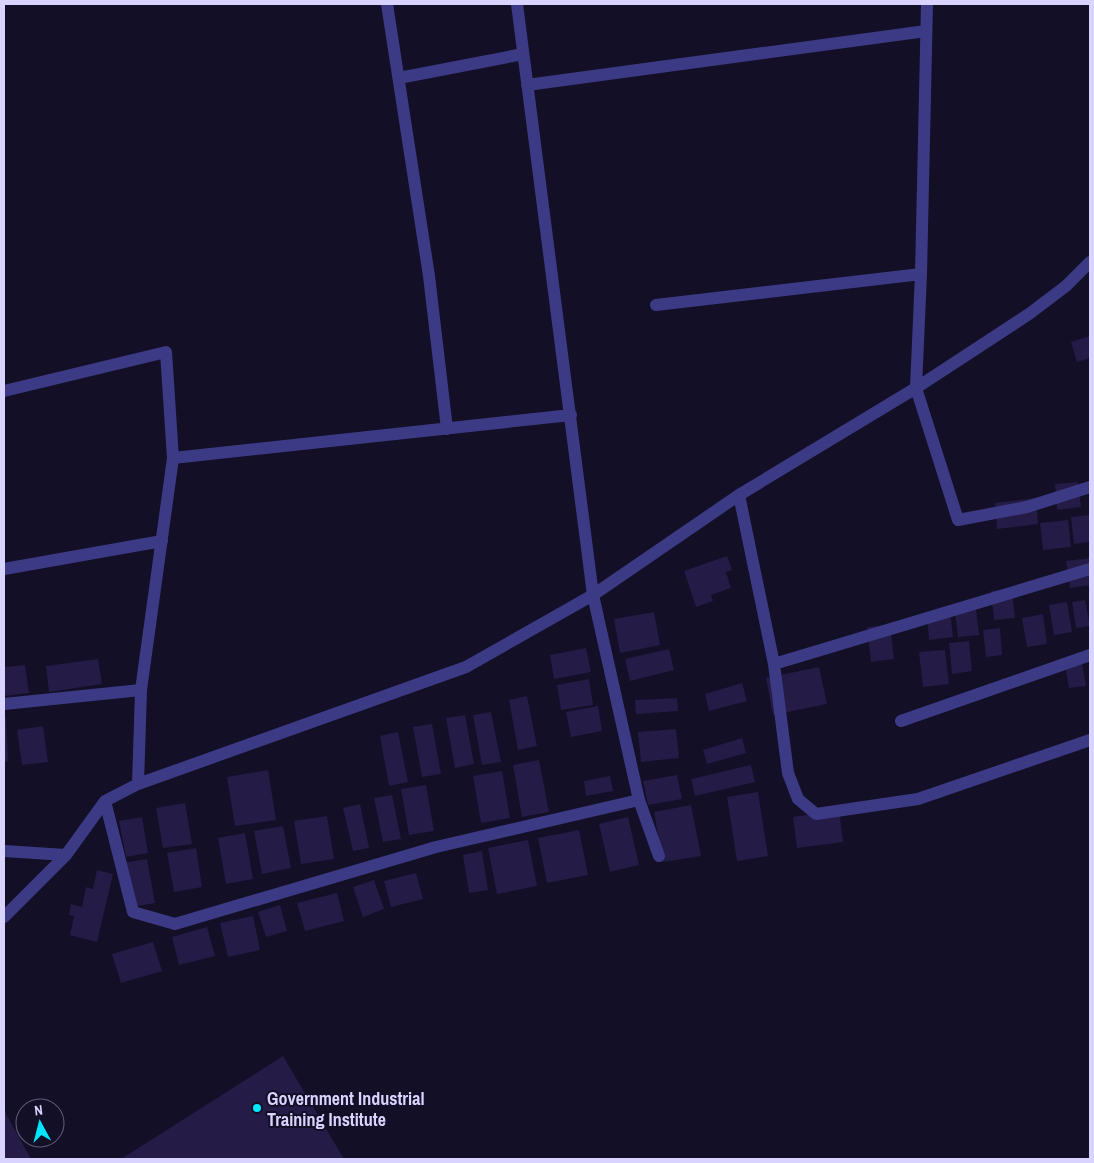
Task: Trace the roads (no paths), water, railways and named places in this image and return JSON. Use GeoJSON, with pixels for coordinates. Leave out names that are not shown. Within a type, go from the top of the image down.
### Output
{"type":"FeatureCollection","features":[{"type":"Feature","properties":{"kind":"street"},"geometry":{"type":"LineString","coordinates":[[387,4],[429,276],[447,428]]}},
{"type":"Feature","properties":{"kind":"street"},"geometry":{"type":"LineString","coordinates":[[517,4],[593,595],[639,800],[659,856]]}},
{"type":"Feature","properties":{"kind":"street"},"geometry":{"type":"LineString","coordinates":[[927,4],[921,274],[916,388],[958,520],[1027,507],[1090,487]]}},
{"type":"Feature","properties":{"kind":"street"},"geometry":{"type":"LineString","coordinates":[[527,85],[926,31]]}},
{"type":"Feature","properties":{"kind":"street"},"geometry":{"type":"LineString","coordinates":[[399,78],[523,54]]}},
{"type":"Feature","properties":{"kind":"street"},"geometry":{"type":"LineString","coordinates":[[4,917],[66,856],[105,801],[138,784],[466,667],[593,595],[739,495],[916,388],[1029,314],[1066,286],[1090,262]]}},
{"type":"Feature","properties":{"kind":"street"},"geometry":{"type":"LineString","coordinates":[[656,305],[921,274]]}},
{"type":"Feature","properties":{"kind":"street"},"geometry":{"type":"LineString","coordinates":[[4,391],[166,352],[173,458],[141,690],[138,784]]}},
{"type":"Feature","properties":{"kind":"street"},"geometry":{"type":"LineString","coordinates":[[173,458],[571,414]]}},
{"type":"Feature","properties":{"kind":"street"},"geometry":{"type":"LineString","coordinates":[[739,495],[774,664],[788,773],[798,799],[816,814],[918,799],[1090,740]]}},
{"type":"Feature","properties":{"kind":"street"},"geometry":{"type":"LineString","coordinates":[[4,569],[162,541]]}},
{"type":"Feature","properties":{"kind":"street"},"geometry":{"type":"LineString","coordinates":[[774,664],[1090,569]]}},
{"type":"Feature","properties":{"kind":"street"},"geometry":{"type":"LineString","coordinates":[[902,720],[1090,655]]}},
{"type":"Feature","properties":{"kind":"street"},"geometry":{"type":"LineString","coordinates":[[4,704],[141,690]]}},
{"type":"Feature","properties":{"kind":"street"},"geometry":{"type":"LineString","coordinates":[[105,801],[133,912],[176,924],[436,847],[639,800]]}},
{"type":"Feature","properties":{"kind":"street"},"geometry":{"type":"LineString","coordinates":[[4,851],[66,856]]}},
{"type":"Feature","properties":{"kind":"place","name":"Government Industrial Training Institute"},"geometry":{"type":"Point","coordinates":[257,1108]}}]}
